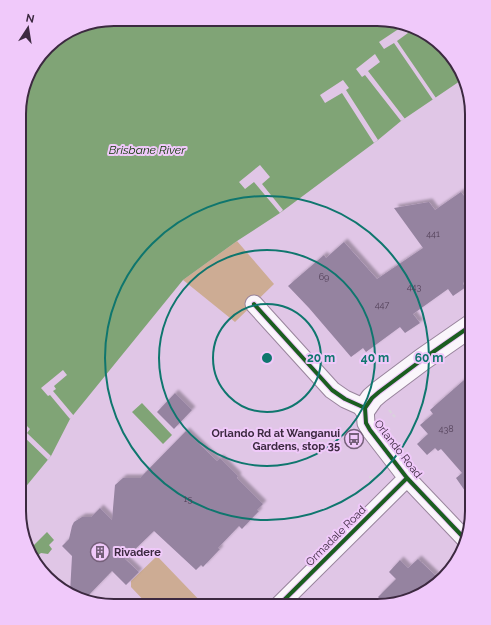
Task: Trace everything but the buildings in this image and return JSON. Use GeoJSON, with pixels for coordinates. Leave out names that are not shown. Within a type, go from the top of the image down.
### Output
{"type":"FeatureCollection","features":[{"type":"Feature","properties":{"kind":"street"},"geometry":{"type":"LineString","coordinates":[[254,304],[332,390],[345,399],[365,408],[372,398],[379,392],[465,330]]}},
{"type":"Feature","properties":{"kind":"street","name":"Orlando Road"},"geometry":{"type":"LineString","coordinates":[[365,408],[366,423],[370,430],[408,478],[461,536]]}},
{"type":"Feature","properties":{"kind":"street","name":"Ormadale Road"},"geometry":{"type":"LineString","coordinates":[[285,599],[408,478]]}},
{"type":"Feature","properties":{"kind":"path"},"geometry":{"type":"LineString","coordinates":[[389,410],[395,417]]}},
{"type":"Feature","properties":{"kind":"path"},"geometry":{"type":"LineString","coordinates":[[369,477],[379,478]]}},
{"type":"Feature","properties":{"kind":"shaded area"},"geometry":{"type":"Polygon","coordinates":[[[237,241],[274,284],[235,322],[183,280],[237,241]]]}},
{"type":"Feature","properties":{"kind":"shaded area"},"geometry":{"type":"Polygon","coordinates":[[[157,556],[198,599],[142,599],[131,587],[131,581],[157,556]]]}},
{"type":"Feature","properties":{"kind":"water","name":"Brisbane River"},"geometry":{"type":"Polygon","coordinates":[[[114,26],[377,26],[400,29],[411,33],[426,41],[447,60],[459,82],[401,121],[378,140],[280,213],[237,241],[183,280],[70,419],[51,456],[26,486],[26,114],[28,97],[33,80],[41,65],[56,48],[75,35],[91,29],[114,26]]]}},
{"type":"Feature","properties":{"kind":"water"},"geometry":{"type":"Polygon","coordinates":[[[142,403],[172,435],[163,444],[132,412],[142,403]]]}},
{"type":"Feature","properties":{"kind":"water"},"geometry":{"type":"Polygon","coordinates":[[[47,532],[54,540],[49,545],[52,549],[48,554],[41,553],[38,555],[33,546],[47,532]]]}},
{"type":"Feature","properties":{"kind":"pier"},"geometry":{"type":"Polygon","coordinates":[[[399,29],[407,32],[408,33],[397,41],[436,98],[433,100],[394,43],[384,49],[379,42],[399,29]]]}},
{"type":"Feature","properties":{"kind":"pier"},"geometry":{"type":"Polygon","coordinates":[[[375,54],[380,62],[368,71],[405,119],[401,121],[365,75],[362,77],[356,69],[375,54]]]}},
{"type":"Feature","properties":{"kind":"pier"},"geometry":{"type":"Polygon","coordinates":[[[343,80],[349,88],[346,90],[378,140],[374,143],[342,93],[325,103],[320,95],[343,80]]]}},
{"type":"Feature","properties":{"kind":"pier"},"geometry":{"type":"Polygon","coordinates":[[[260,165],[270,177],[262,184],[283,210],[280,213],[254,182],[245,189],[239,182],[260,165]]]}},
{"type":"Feature","properties":{"kind":"pier"},"geometry":{"type":"Polygon","coordinates":[[[63,370],[67,375],[54,386],[56,389],[53,391],[74,416],[70,419],[50,395],[48,396],[41,388],[63,370]]]}},
{"type":"Feature","properties":{"kind":"pier"},"geometry":{"type":"Polygon","coordinates":[[[26,425],[30,429],[27,433],[51,456],[48,460],[26,439],[26,425]]]}},
{"type":"Feature","properties":{"kind":"cycle path"},"geometry":{"type":"LineString","coordinates":[[254,304],[332,390],[345,399],[365,408]]}},
{"type":"Feature","properties":{"kind":"cycle path"},"geometry":{"type":"LineString","coordinates":[[365,408],[372,398],[379,392],[465,330]]}},
{"type":"Feature","properties":{"kind":"cycle path"},"geometry":{"type":"LineString","coordinates":[[365,408],[366,423],[370,430],[407,478],[462,535]]}},
{"type":"Feature","properties":{"kind":"cycle path"},"geometry":{"type":"LineString","coordinates":[[285,599],[407,478]]}},
{"type":"Feature","properties":{"kind":"place","name":"Orlando Rd at Wanganui Gardens, stop 35"},"geometry":{"type":"Point","coordinates":[354,439]}},
{"type":"Feature","properties":{"kind":"place","name":"Rivadere"},"geometry":{"type":"Point","coordinates":[100,552]}}]}
